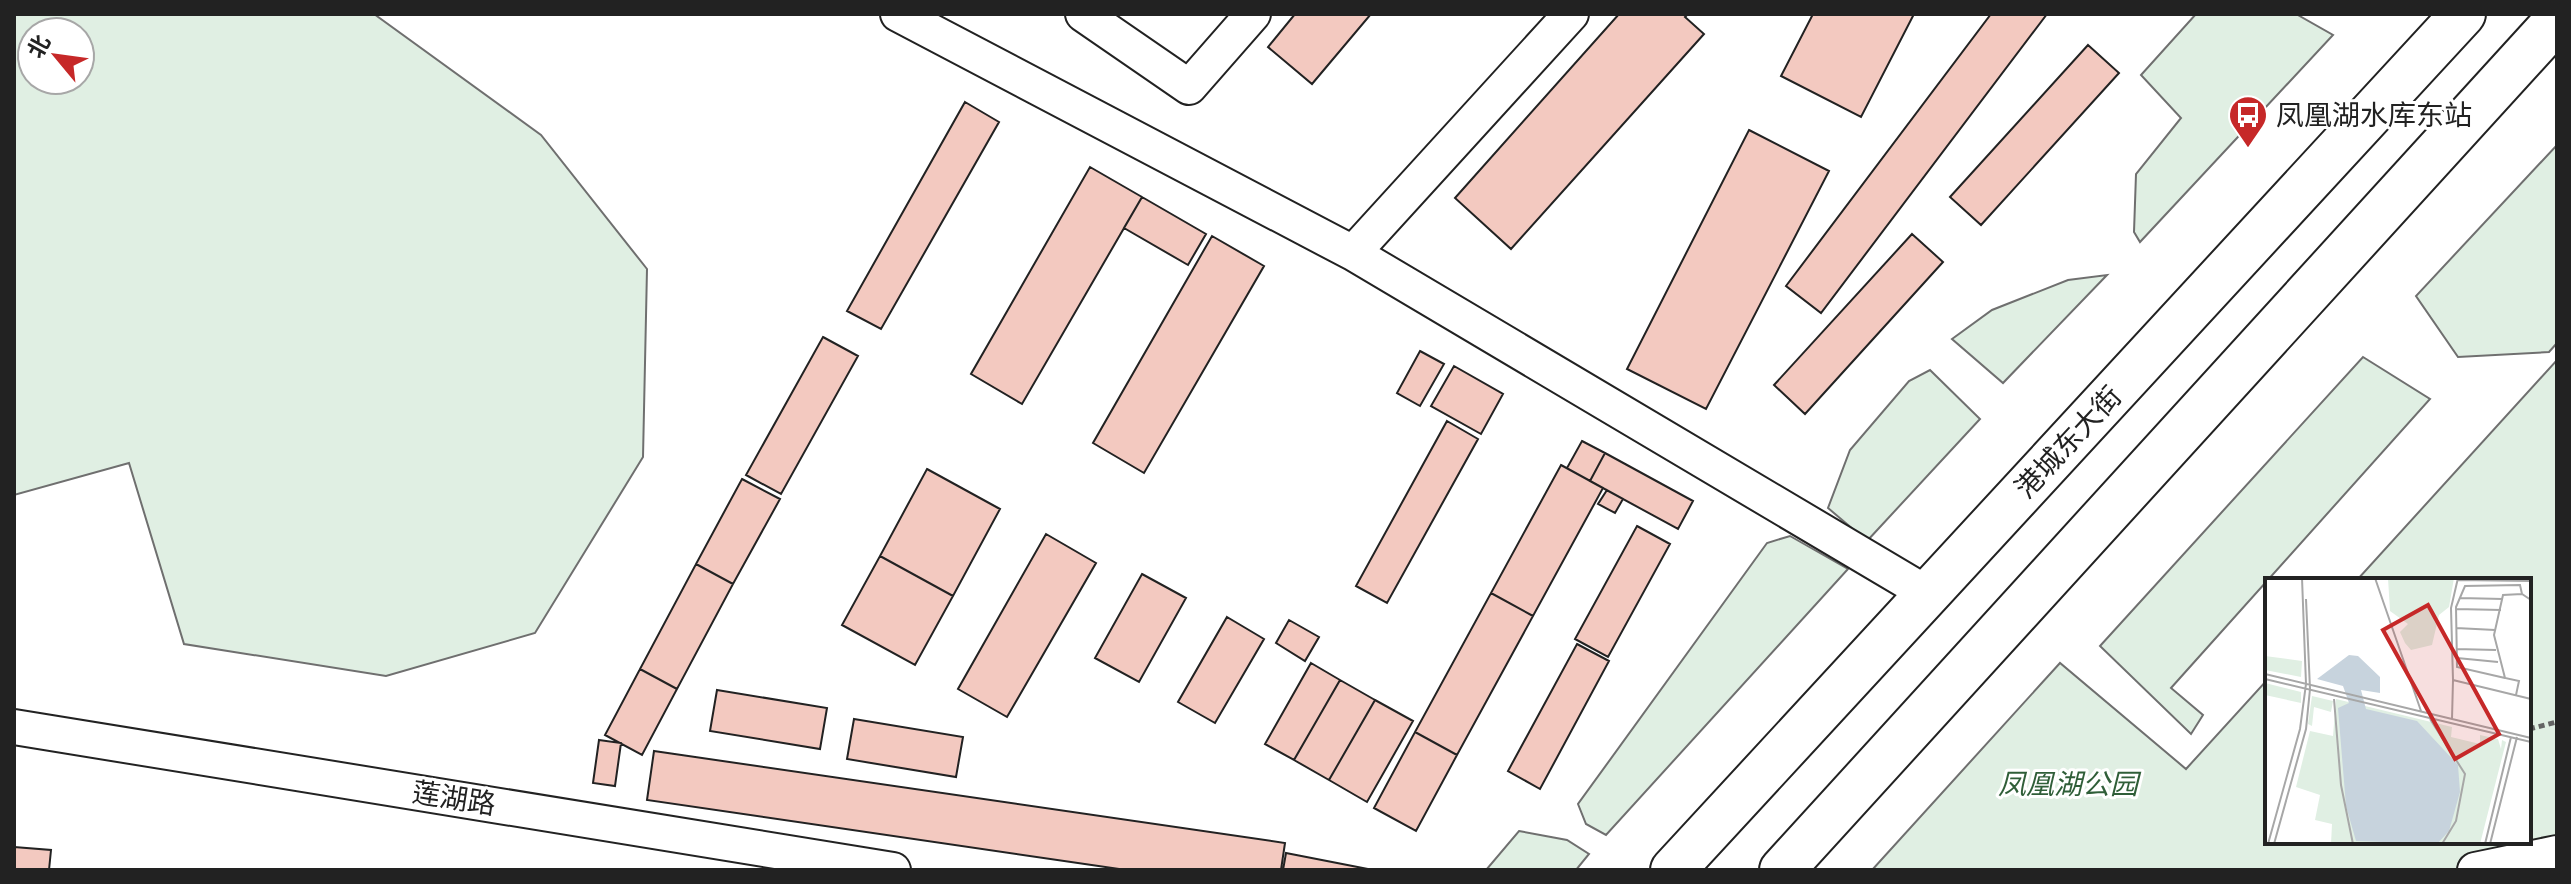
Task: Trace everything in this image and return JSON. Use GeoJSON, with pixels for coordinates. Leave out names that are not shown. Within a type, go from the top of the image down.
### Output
{"type":"FeatureCollection","features":[{"type":"Feature","properties":{"kind":"main road","name":"港城东大街"},"geometry":{"type":"LineString","coordinates":[[1673,870],[2463,14]]}},
{"type":"Feature","properties":{"kind":"main road"},"geometry":{"type":"LineString","coordinates":[[1782,870],[2557,20]]}},
{"type":"Feature","properties":{"kind":"street"},"geometry":{"type":"LineString","coordinates":[[898,14],[1353,253],[1928,594]]}},
{"type":"Feature","properties":{"kind":"street"},"geometry":{"type":"LineString","coordinates":[[1083,14],[1189,87],[1253,14]]}},
{"type":"Feature","properties":{"kind":"street"},"geometry":{"type":"LineString","coordinates":[[1353,253],[1571,14]]}},
{"type":"Feature","properties":{"kind":"street","name":"莲湖路"},"geometry":{"type":"LineString","coordinates":[[14,727],[893,870]]}},
{"type":"Feature","properties":{"kind":"street"},"geometry":{"type":"LineString","coordinates":[[2475,870],[2557,853]]}},
{"type":"Feature","properties":{"kind":"path"},"geometry":{"type":"LineString","coordinates":[[2531,728],[2557,722]]}},
{"type":"Feature","properties":{"kind":"green space"},"geometry":{"type":"Polygon","coordinates":[[[14,14],[374,14],[541,135],[647,269],[643,457],[535,633],[386,676],[184,644],[129,463],[14,495],[14,14]]]}},
{"type":"Feature","properties":{"kind":"green space"},"geometry":{"type":"Polygon","coordinates":[[[2196,14],[2296,14],[2333,35],[2140,242],[2134,232],[2136,174],[2181,118],[2141,75],[2196,14]]]}},
{"type":"Feature","properties":{"kind":"green space"},"geometry":{"type":"Polygon","coordinates":[[[2557,145],[2557,343],[2549,352],[2458,357],[2416,296],[2557,145]]]}},
{"type":"Feature","properties":{"kind":"green space"},"geometry":{"type":"Polygon","coordinates":[[[2107,275],[2003,383],[1952,339],[1992,310],[2068,280],[2107,275]]]}},
{"type":"Feature","properties":{"kind":"green space"},"geometry":{"type":"Polygon","coordinates":[[[2363,357],[2430,399],[2270,578],[2265,578],[2265,583],[2171,688],[2203,715],[2191,734],[2100,646],[2363,357]]]}},
{"type":"Feature","properties":{"kind":"green space","name":"凤凰湖公园"},"geometry":{"type":"Polygon","coordinates":[[[2557,360],[2557,870],[1872,870],[2060,663],[2186,769],[2265,682],[2265,844],[2531,844],[2531,578],[2359,578],[2557,360]]]}},
{"type":"Feature","properties":{"kind":"green space"},"geometry":{"type":"Polygon","coordinates":[[[1930,370],[1980,419],[1867,541],[1828,508],[1850,450],[1909,381],[1930,370]]]}},
{"type":"Feature","properties":{"kind":"green space"},"geometry":{"type":"Polygon","coordinates":[[[1790,536],[1848,569],[1606,835],[1586,824],[1578,804],[1767,543],[1790,536]]]}},
{"type":"Feature","properties":{"kind":"green space"},"geometry":{"type":"Polygon","coordinates":[[[1519,831],[1567,840],[1589,854],[1576,870],[1486,870],[1519,831]]]}},
{"type":"Feature","properties":{"kind":"building"},"geometry":{"type":"Polygon","coordinates":[[[1295,14],[1371,14],[1312,84],[1268,47],[1295,14]]]}},
{"type":"Feature","properties":{"kind":"building"},"geometry":{"type":"Polygon","coordinates":[[[1619,14],[1688,14],[1685,17],[1704,34],[1511,249],[1455,198],[1619,14]]]}},
{"type":"Feature","properties":{"kind":"building"},"geometry":{"type":"Polygon","coordinates":[[[1813,14],[1914,14],[1861,117],[1781,76],[1813,14]]]}},
{"type":"Feature","properties":{"kind":"building"},"geometry":{"type":"Polygon","coordinates":[[[1991,14],[2047,14],[1821,313],[1786,286],[1991,14]]]}},
{"type":"Feature","properties":{"kind":"building"},"geometry":{"type":"Polygon","coordinates":[[[2088,45],[2119,73],[1981,225],[1950,197],[2088,45]]]}},
{"type":"Feature","properties":{"kind":"building"},"geometry":{"type":"Polygon","coordinates":[[[965,102],[999,122],[881,329],[847,311],[965,102]]]}},
{"type":"Feature","properties":{"kind":"building"},"geometry":{"type":"Polygon","coordinates":[[[1749,130],[1829,171],[1706,409],[1627,369],[1749,130]]]}},
{"type":"Feature","properties":{"kind":"building"},"geometry":{"type":"Polygon","coordinates":[[[1090,167],[1142,197],[1022,404],[971,374],[1090,167]]]}},
{"type":"Feature","properties":{"kind":"building"},"geometry":{"type":"Polygon","coordinates":[[[1142,197],[1206,234],[1188,265],[1124,228],[1142,197]]]}},
{"type":"Feature","properties":{"kind":"building"},"geometry":{"type":"Polygon","coordinates":[[[1912,234],[1943,262],[1805,414],[1774,385],[1912,234]]]}},
{"type":"Feature","properties":{"kind":"building"},"geometry":{"type":"Polygon","coordinates":[[[1212,236],[1264,266],[1144,473],[1093,443],[1212,236]]]}},
{"type":"Feature","properties":{"kind":"building"},"geometry":{"type":"Polygon","coordinates":[[[823,337],[858,356],[781,494],[746,475],[823,337]]]}},
{"type":"Feature","properties":{"kind":"building"},"geometry":{"type":"Polygon","coordinates":[[[1420,351],[1444,364],[1420,406],[1397,393],[1420,351]]]}},
{"type":"Feature","properties":{"kind":"building"},"geometry":{"type":"Polygon","coordinates":[[[1454,366],[1503,394],[1481,434],[1431,406],[1454,366]]]}},
{"type":"Feature","properties":{"kind":"building"},"geometry":{"type":"Polygon","coordinates":[[[1447,421],[1478,439],[1387,603],[1356,586],[1447,421]]]}},
{"type":"Feature","properties":{"kind":"building"},"geometry":{"type":"Polygon","coordinates":[[[1582,441],[1605,453],[1590,481],[1567,468],[1582,441]]]}},
{"type":"Feature","properties":{"kind":"building"},"geometry":{"type":"Polygon","coordinates":[[[1605,453],[1693,501],[1678,529],[1590,481],[1605,453]]]}},
{"type":"Feature","properties":{"kind":"building"},"geometry":{"type":"Polygon","coordinates":[[[1561,465],[1603,488],[1533,616],[1491,593],[1561,465]]]}},
{"type":"Feature","properties":{"kind":"building"},"geometry":{"type":"Polygon","coordinates":[[[927,469],[1000,509],[953,596],[880,556],[927,469]]]}},
{"type":"Feature","properties":{"kind":"building"},"geometry":{"type":"Polygon","coordinates":[[[742,479],[780,499],[733,584],[696,564],[742,479]]]}},
{"type":"Feature","properties":{"kind":"building"},"geometry":{"type":"Polygon","coordinates":[[[1607,490],[1623,499],[1615,513],[1598,504],[1607,490]]]}},
{"type":"Feature","properties":{"kind":"building"},"geometry":{"type":"Polygon","coordinates":[[[1637,526],[1670,544],[1608,657],[1575,639],[1637,526]]]}},
{"type":"Feature","properties":{"kind":"building"},"geometry":{"type":"Polygon","coordinates":[[[1046,534],[1096,563],[1007,717],[958,689],[1046,534]]]}},
{"type":"Feature","properties":{"kind":"building"},"geometry":{"type":"Polygon","coordinates":[[[880,556],[953,596],[915,665],[842,625],[880,556]]]}},
{"type":"Feature","properties":{"kind":"building"},"geometry":{"type":"Polygon","coordinates":[[[696,564],[733,584],[677,689],[640,669],[696,564]]]}},
{"type":"Feature","properties":{"kind":"building"},"geometry":{"type":"Polygon","coordinates":[[[1142,574],[1186,598],[1139,682],[1095,658],[1142,574]]]}},
{"type":"Feature","properties":{"kind":"building"},"geometry":{"type":"Polygon","coordinates":[[[1491,593],[1533,616],[1457,755],[1415,732],[1491,593]]]}},
{"type":"Feature","properties":{"kind":"building"},"geometry":{"type":"Polygon","coordinates":[[[1227,617],[1264,639],[1215,723],[1178,702],[1227,617]]]}},
{"type":"Feature","properties":{"kind":"building"},"geometry":{"type":"Polygon","coordinates":[[[1289,620],[1319,637],[1305,661],[1276,643],[1289,620]]]}},
{"type":"Feature","properties":{"kind":"building"},"geometry":{"type":"Polygon","coordinates":[[[1577,644],[1609,661],[1540,789],[1508,771],[1577,644]]]}},
{"type":"Feature","properties":{"kind":"building"},"geometry":{"type":"Polygon","coordinates":[[[1311,663],[1340,680],[1294,760],[1265,744],[1311,663]]]}},
{"type":"Feature","properties":{"kind":"building"},"geometry":{"type":"Polygon","coordinates":[[[640,669],[677,689],[642,755],[605,735],[640,669]]]}},
{"type":"Feature","properties":{"kind":"building"},"geometry":{"type":"Polygon","coordinates":[[[1340,680],[1375,700],[1329,780],[1294,760],[1340,680]]]}},
{"type":"Feature","properties":{"kind":"building"},"geometry":{"type":"Polygon","coordinates":[[[717,690],[827,708],[820,749],[710,731],[717,690]]]}},
{"type":"Feature","properties":{"kind":"building"},"geometry":{"type":"Polygon","coordinates":[[[1375,700],[1413,721],[1367,802],[1329,780],[1375,700]]]}},
{"type":"Feature","properties":{"kind":"building"},"geometry":{"type":"Polygon","coordinates":[[[854,719],[963,737],[956,777],[847,759],[854,719]]]}},
{"type":"Feature","properties":{"kind":"building"},"geometry":{"type":"Polygon","coordinates":[[[1415,732],[1457,755],[1416,831],[1374,808],[1415,732]]]}},
{"type":"Feature","properties":{"kind":"building"},"geometry":{"type":"Polygon","coordinates":[[[599,740],[621,743],[615,786],[593,783],[599,740]]]}},
{"type":"Feature","properties":{"kind":"building"},"geometry":{"type":"Polygon","coordinates":[[[654,751],[1285,843],[1281,870],[1126,870],[647,800],[654,751]]]}},
{"type":"Feature","properties":{"kind":"building"},"geometry":{"type":"Polygon","coordinates":[[[14,847],[51,850],[49,870],[14,870],[14,847]]]}},
{"type":"Feature","properties":{"kind":"building"},"geometry":{"type":"Polygon","coordinates":[[[1286,853],[1373,870],[1283,870],[1286,853]]]}},
{"type":"Feature","properties":{"kind":"place","name":"凤凰湖水库东站"},"geometry":{"type":"Point","coordinates":[2248,149]}}]}
